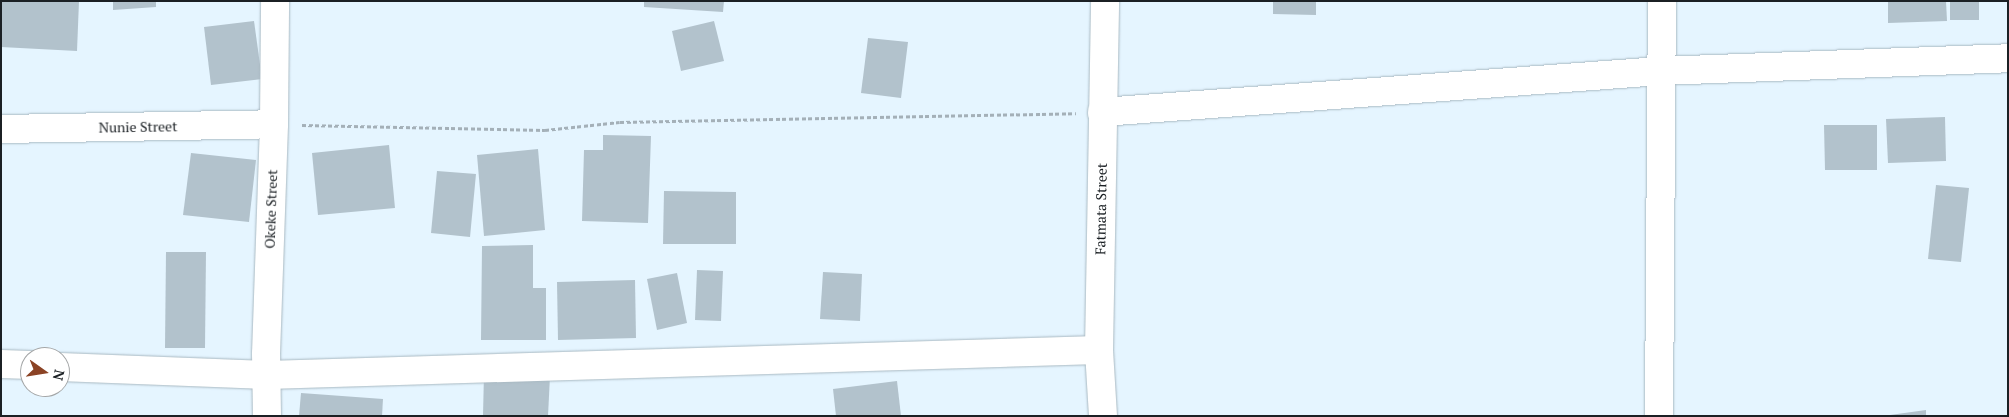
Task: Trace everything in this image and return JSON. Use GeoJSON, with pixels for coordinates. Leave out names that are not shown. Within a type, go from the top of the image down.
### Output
{"type":"FeatureCollection","features":[{"type":"Feature","properties":{"kind":"street","name":"Okeke Street"},"geometry":{"type":"LineString","coordinates":[[267,416],[275,1]]}},
{"type":"Feature","properties":{"kind":"street","name":"Fatmata Street"},"geometry":{"type":"LineString","coordinates":[[1103,416],[1099,350],[1105,1]]}},
{"type":"Feature","properties":{"kind":"street"},"geometry":{"type":"LineString","coordinates":[[1659,416],[1662,1]]}},
{"type":"Feature","properties":{"kind":"street"},"geometry":{"type":"LineString","coordinates":[[1102,112],[1660,71],[2008,58]]}},
{"type":"Feature","properties":{"kind":"street","name":"Nunie Street"},"geometry":{"type":"LineString","coordinates":[[1,129],[274,124]]}},
{"type":"Feature","properties":{"kind":"street"},"geometry":{"type":"LineString","coordinates":[[70,367],[267,375],[1099,350]]}},
{"type":"Feature","properties":{"kind":"street"},"geometry":{"type":"LineString","coordinates":[[1,364],[20,365]]}},
{"type":"Feature","properties":{"kind":"path"},"geometry":{"type":"LineString","coordinates":[[274,124],[545,130],[620,122],[1102,112]]}},
{"type":"Feature","properties":{"kind":"building"},"geometry":{"type":"Polygon","coordinates":[[[1,1],[79,1],[77,51],[1,47],[1,1]]]}},
{"type":"Feature","properties":{"kind":"building"},"geometry":{"type":"Polygon","coordinates":[[[113,1],[156,1],[156,7],[113,10],[113,1]]]}},
{"type":"Feature","properties":{"kind":"building"},"geometry":{"type":"Polygon","coordinates":[[[644,1],[724,1],[723,12],[644,7],[644,1]]]}},
{"type":"Feature","properties":{"kind":"building"},"geometry":{"type":"Polygon","coordinates":[[[1273,1],[1316,1],[1316,15],[1273,14],[1273,1]]]}},
{"type":"Feature","properties":{"kind":"building"},"geometry":{"type":"Polygon","coordinates":[[[1888,1],[1946,1],[1947,21],[1888,23],[1888,1]]]}},
{"type":"Feature","properties":{"kind":"building"},"geometry":{"type":"Polygon","coordinates":[[[1950,1],[1979,1],[1979,20],[1950,20],[1950,1]]]}},
{"type":"Feature","properties":{"kind":"building"},"geometry":{"type":"Polygon","coordinates":[[[254,21],[262,79],[211,85],[204,27],[254,21]]]}},
{"type":"Feature","properties":{"kind":"building"},"geometry":{"type":"Polygon","coordinates":[[[714,21],[724,61],[681,71],[672,31],[714,21]]]}},
{"type":"Feature","properties":{"kind":"building"},"geometry":{"type":"Polygon","coordinates":[[[868,38],[908,42],[901,98],[861,93],[868,38]]]}},
{"type":"Feature","properties":{"kind":"building"},"geometry":{"type":"Polygon","coordinates":[[[1945,117],[1946,161],[1888,163],[1886,119],[1945,117]]]}},
{"type":"Feature","properties":{"kind":"building"},"geometry":{"type":"Polygon","coordinates":[[[1824,125],[1877,125],[1877,170],[1825,170],[1824,125]]]}},
{"type":"Feature","properties":{"kind":"building"},"geometry":{"type":"Polygon","coordinates":[[[603,135],[651,136],[648,223],[582,221],[584,150],[603,150],[603,135]]]}},
{"type":"Feature","properties":{"kind":"building"},"geometry":{"type":"Polygon","coordinates":[[[389,145],[395,208],[318,215],[312,153],[389,145]]]}},
{"type":"Feature","properties":{"kind":"building"},"geometry":{"type":"Polygon","coordinates":[[[538,149],[545,230],[484,236],[477,155],[538,149]]]}},
{"type":"Feature","properties":{"kind":"building"},"geometry":{"type":"Polygon","coordinates":[[[191,153],[256,160],[249,222],[183,215],[191,153]]]}},
{"type":"Feature","properties":{"kind":"building"},"geometry":{"type":"Polygon","coordinates":[[[437,171],[476,174],[470,237],[431,233],[437,171]]]}},
{"type":"Feature","properties":{"kind":"building"},"geometry":{"type":"Polygon","coordinates":[[[1936,185],[1969,188],[1961,262],[1928,259],[1936,185]]]}},
{"type":"Feature","properties":{"kind":"building"},"geometry":{"type":"Polygon","coordinates":[[[664,191],[736,192],[736,244],[663,244],[664,191]]]}},
{"type":"Feature","properties":{"kind":"building"},"geometry":{"type":"Polygon","coordinates":[[[533,245],[533,288],[546,288],[546,340],[481,340],[482,246],[533,245]]]}},
{"type":"Feature","properties":{"kind":"building"},"geometry":{"type":"Polygon","coordinates":[[[166,252],[206,252],[205,348],[165,348],[166,252]]]}},
{"type":"Feature","properties":{"kind":"building"},"geometry":{"type":"Polygon","coordinates":[[[697,270],[723,271],[721,321],[695,320],[697,270]]]}},
{"type":"Feature","properties":{"kind":"building"},"geometry":{"type":"Polygon","coordinates":[[[823,272],[862,274],[860,321],[820,319],[823,272]]]}},
{"type":"Feature","properties":{"kind":"building"},"geometry":{"type":"Polygon","coordinates":[[[677,273],[687,323],[657,330],[647,279],[677,273]]]}},
{"type":"Feature","properties":{"kind":"building"},"geometry":{"type":"Polygon","coordinates":[[[635,280],[636,338],[558,340],[557,282],[635,280]]]}},
{"type":"Feature","properties":{"kind":"building"},"geometry":{"type":"Polygon","coordinates":[[[484,373],[550,376],[548,416],[483,416],[484,373]]]}},
{"type":"Feature","properties":{"kind":"building"},"geometry":{"type":"Polygon","coordinates":[[[897,381],[901,416],[836,416],[833,389],[897,381]]]}},
{"type":"Feature","properties":{"kind":"building"},"geometry":{"type":"Polygon","coordinates":[[[301,393],[383,399],[382,416],[299,416],[301,393]]]}},
{"type":"Feature","properties":{"kind":"building"},"geometry":{"type":"Polygon","coordinates":[[[1926,410],[1926,416],[1890,416],[1890,415],[1926,410]]]}}]}
